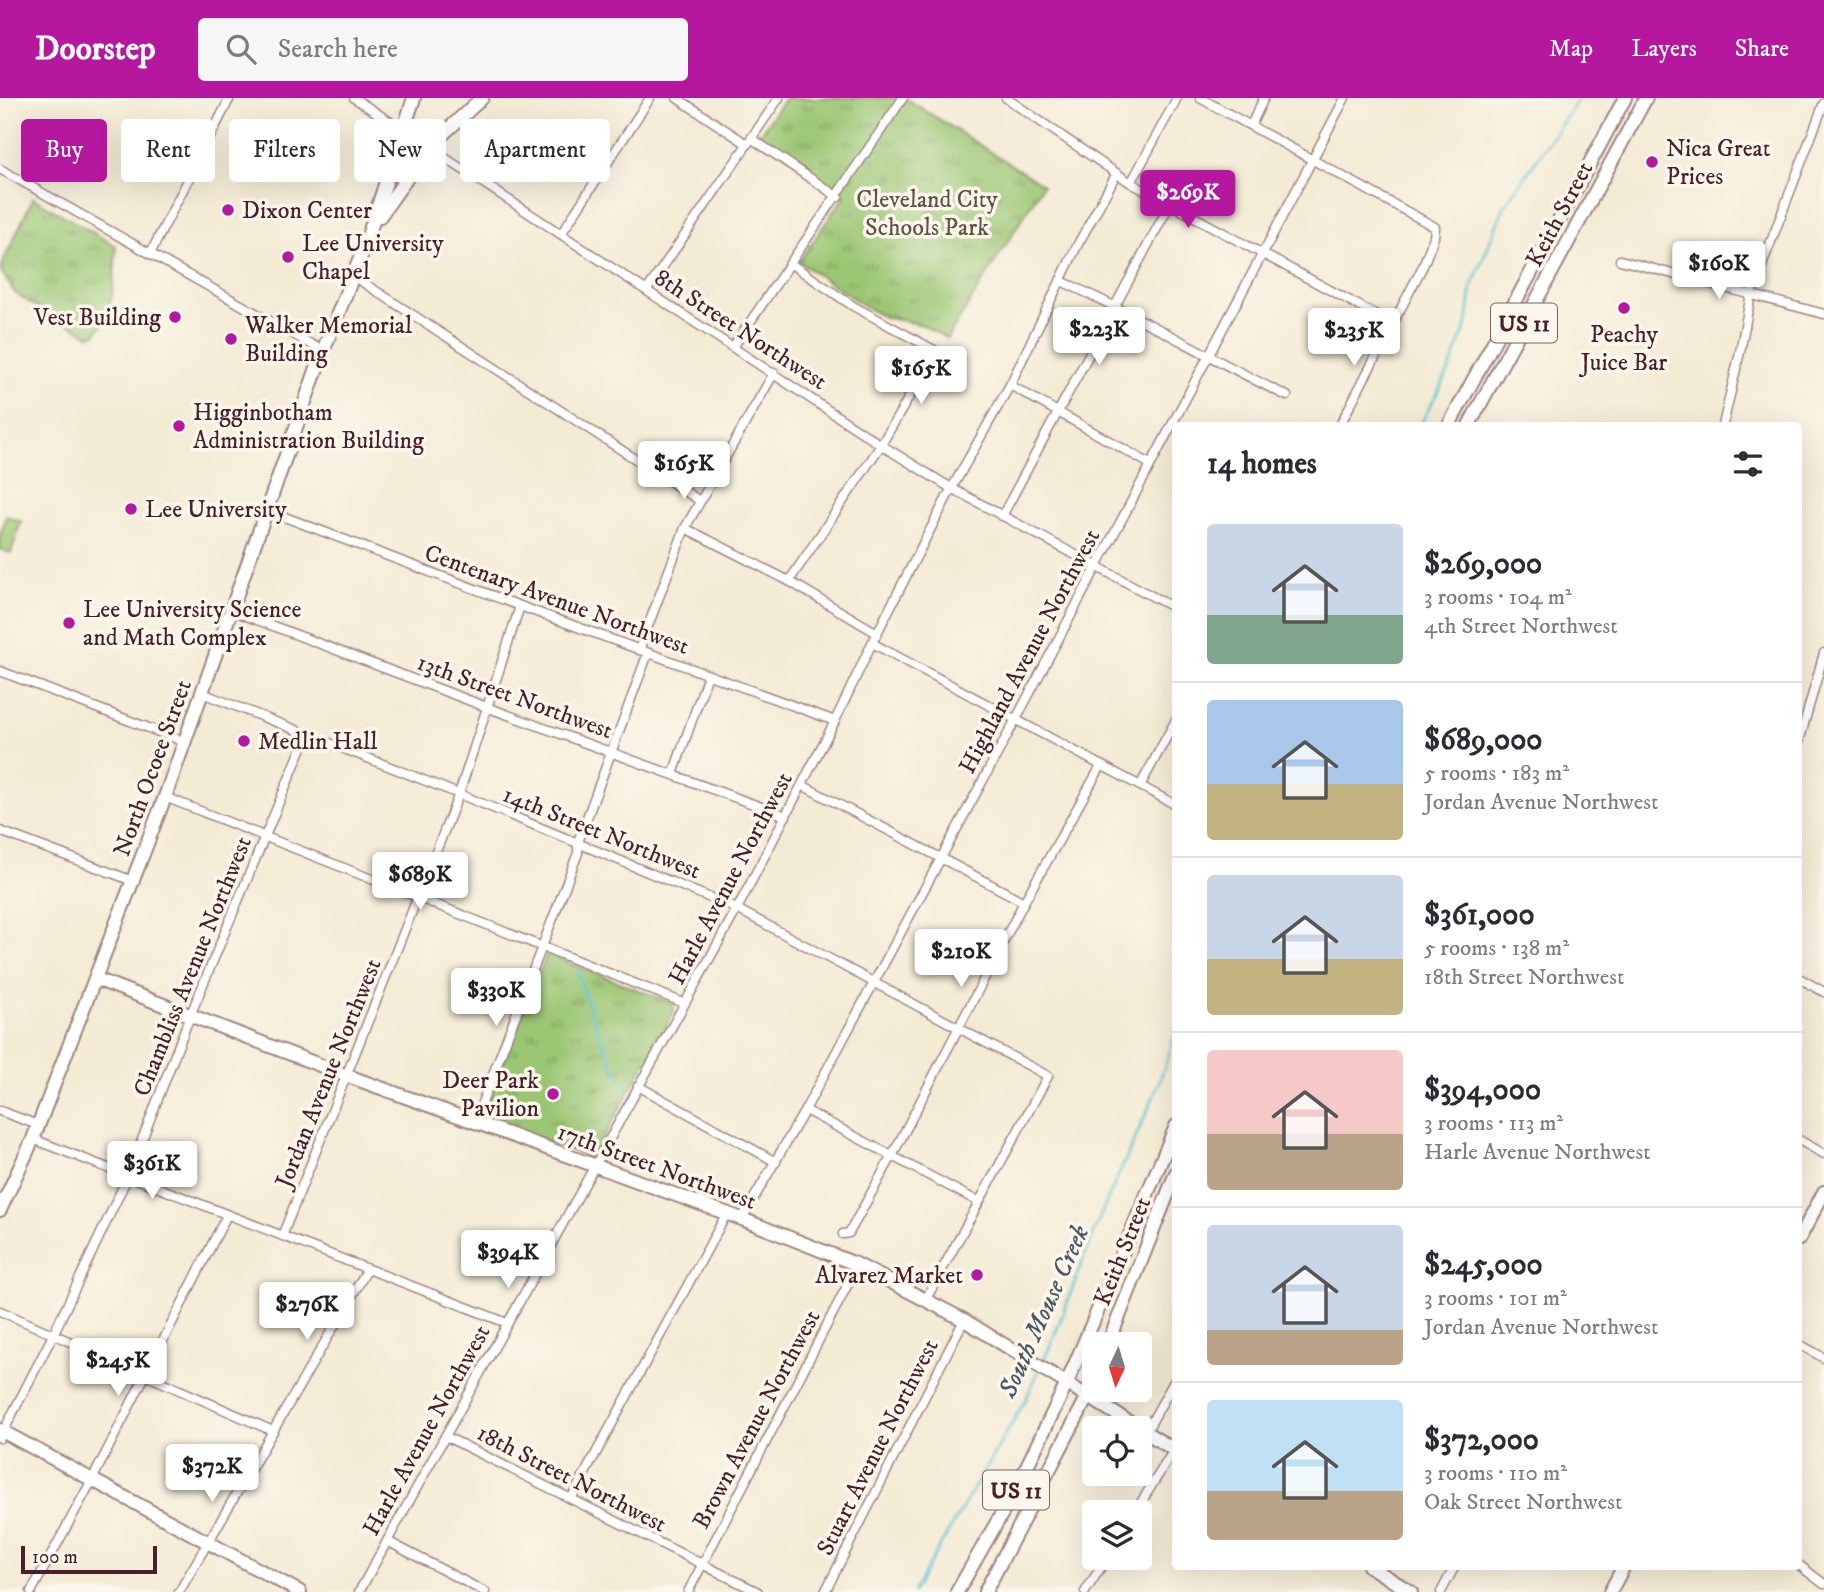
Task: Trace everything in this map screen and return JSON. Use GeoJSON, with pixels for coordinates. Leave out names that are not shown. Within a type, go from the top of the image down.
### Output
{"type":"FeatureCollection","features":[{"type":"Feature","properties":{"kind":"main road","name":"North Ocoee Street"},"geometry":{"type":"LineString","coordinates":[[406,119],[414,98]]}},
{"type":"Feature","properties":{"kind":"main road"},"geometry":{"type":"LineString","coordinates":[[446,131],[482,98]]}},
{"type":"Feature","properties":{"kind":"main road","name":"Keith Street"},"geometry":{"type":"LineString","coordinates":[[1451,422],[1625,98]]}},
{"type":"Feature","properties":{"kind":"main road","name":"Keith Street"},"geometry":{"type":"LineString","coordinates":[[1471,422],[1646,98]]}},
{"type":"Feature","properties":{"kind":"main road","name":"North Ocoee Street"},"geometry":{"type":"LineString","coordinates":[[0,1210],[33,1139],[165,797],[323,351],[363,251],[385,182]]}},
{"type":"Feature","properties":{"kind":"main road"},"geometry":{"type":"LineString","coordinates":[[363,251],[382,211],[403,182]]}},
{"type":"Feature","properties":{"kind":"main road"},"geometry":{"type":"LineString","coordinates":[[1537,263],[1552,271]]}},
{"type":"Feature","properties":{"kind":"main road","name":"17th Street Northwest"},"geometry":{"type":"LineString","coordinates":[[96,979],[348,1076],[727,1213],[858,1265],[964,1320],[1082,1392]]}},
{"type":"Feature","properties":{"kind":"main road","name":"Keith Street"},"geometry":{"type":"LineString","coordinates":[[957,1592],[1014,1493],[1067,1383],[1172,1135]]}},
{"type":"Feature","properties":{"kind":"main road","name":"Keith Street"},"geometry":{"type":"LineString","coordinates":[[1113,1332],[1172,1183]]}},
{"type":"Feature","properties":{"kind":"main road"},"geometry":{"type":"LineString","coordinates":[[1802,1233],[1824,1192]]}},
{"type":"Feature","properties":{"kind":"main road","name":"US 11"},"geometry":{"type":"LineString","coordinates":[[985,1592],[1085,1402]]}},
{"type":"Feature","properties":{"kind":"main road","name":"17th Street Northwest"},"geometry":{"type":"LineString","coordinates":[[1098,1402],[1120,1416]]}},
{"type":"Feature","properties":{"kind":"main road"},"geometry":{"type":"LineString","coordinates":[[1,1434],[300,1592]]}},
{"type":"Feature","properties":{"kind":"main road","name":"17th Street Northwest"},"geometry":{"type":"LineString","coordinates":[[1152,1436],[1172,1448]]}},
{"type":"Feature","properties":{"kind":"main road"},"geometry":{"type":"LineString","coordinates":[[1014,1493],[1026,1484],[1047,1476]]}},
{"type":"Feature","properties":{"kind":"main road"},"geometry":{"type":"LineString","coordinates":[[1375,1570],[1411,1592]]}},
{"type":"Feature","properties":{"kind":"main road"},"geometry":{"type":"LineString","coordinates":[[1610,1592],[1622,1570]]}},
{"type":"Feature","properties":{"kind":"street"},"geometry":{"type":"LineString","coordinates":[[150,254],[230,98]]}},
{"type":"Feature","properties":{"kind":"street","name":"8th Street Northwest"},"geometry":{"type":"LineString","coordinates":[[354,98],[385,119]]}},
{"type":"Feature","properties":{"kind":"street"},"geometry":{"type":"LineString","coordinates":[[561,234],[650,98]]}},
{"type":"Feature","properties":{"kind":"street"},"geometry":{"type":"LineString","coordinates":[[677,98],[838,197]]}},
{"type":"Feature","properties":{"kind":"street"},"geometry":{"type":"LineString","coordinates":[[647,290],[779,98]]}},
{"type":"Feature","properties":{"kind":"street"},"geometry":{"type":"LineString","coordinates":[[733,347],[764,299],[838,197],[903,98]]}},
{"type":"Feature","properties":{"kind":"street"},"geometry":{"type":"LineString","coordinates":[[1006,98],[1131,183],[1393,324]]}},
{"type":"Feature","properties":{"kind":"street"},"geometry":{"type":"LineString","coordinates":[[1131,183],[1177,98]]}},
{"type":"Feature","properties":{"kind":"street"},"geometry":{"type":"LineString","coordinates":[[1200,98],[1435,227],[1423,266],[1342,422]]}},
{"type":"Feature","properties":{"kind":"street"},"geometry":{"type":"LineString","coordinates":[[1251,125],[1264,98]]}},
{"type":"Feature","properties":{"kind":"street","name":"Highland Avenue Northwest"},"geometry":{"type":"LineString","coordinates":[[1172,422],[1345,98]]}},
{"type":"Feature","properties":{"kind":"street"},"geometry":{"type":"LineString","coordinates":[[1724,422],[1751,294],[1824,103]]}},
{"type":"Feature","properties":{"kind":"street","name":"8th Street Northwest"},"geometry":{"type":"LineString","coordinates":[[446,160],[774,373],[881,446],[951,488],[1172,607]]}},
{"type":"Feature","properties":{"kind":"street"},"geometry":{"type":"LineString","coordinates":[[0,169],[323,351]]}},
{"type":"Feature","properties":{"kind":"street","name":"Harle Avenue Northwest"},"geometry":{"type":"LineString","coordinates":[[359,1592],[737,909],[835,721],[951,488],[1010,384],[1077,246],[1117,173]]}},
{"type":"Feature","properties":{"kind":"street"},"geometry":{"type":"LineString","coordinates":[[1002,516],[1170,204]]}},
{"type":"Feature","properties":{"kind":"street"},"geometry":{"type":"LineString","coordinates":[[1620,260],[1824,314]]}},
{"type":"Feature","properties":{"kind":"street"},"geometry":{"type":"LineString","coordinates":[[789,581],[881,446],[936,351],[853,306],[791,264]]}},
{"type":"Feature","properties":{"kind":"street"},"geometry":{"type":"LineString","coordinates":[[353,276],[700,501]]}},
{"type":"Feature","properties":{"kind":"street"},"geometry":{"type":"LineString","coordinates":[[1061,281],[1116,306],[1207,357],[1287,396]]}},
{"type":"Feature","properties":{"kind":"street"},"geometry":{"type":"LineString","coordinates":[[475,1121],[578,853],[578,842],[612,752],[685,527],[774,373]]}},
{"type":"Feature","properties":{"kind":"street"},"geometry":{"type":"LineString","coordinates":[[1010,384],[1150,464]]}},
{"type":"Feature","properties":{"kind":"street","name":"Highland Avenue Northwest"},"geometry":{"type":"LineString","coordinates":[[742,1219],[805,1110],[1172,423]]}},
{"type":"Feature","properties":{"kind":"street","name":"Centenary Avenue Northwest"},"geometry":{"type":"LineString","coordinates":[[266,510],[520,607],[835,721]]}},
{"type":"Feature","properties":{"kind":"street"},"geometry":{"type":"LineString","coordinates":[[685,527],[789,581],[877,633]]}},
{"type":"Feature","properties":{"kind":"street","name":"Jordan Avenue Northwest"},"geometry":{"type":"LineString","coordinates":[[282,1236],[459,794],[520,607]]}},
{"type":"Feature","properties":{"kind":"street","name":"13th Street Northwest"},"geometry":{"type":"LineString","coordinates":[[231,610],[786,816]]}},
{"type":"Feature","properties":{"kind":"street"},"geometry":{"type":"LineString","coordinates":[[872,643],[1172,803]]}},
{"type":"Feature","properties":{"kind":"street"},"geometry":{"type":"LineString","coordinates":[[1802,731],[1824,653]]}},
{"type":"Feature","properties":{"kind":"street"},"geometry":{"type":"LineString","coordinates":[[1,674],[185,742]]}},
{"type":"Feature","properties":{"kind":"street"},"geometry":{"type":"LineString","coordinates":[[673,774],[708,675]]}},
{"type":"Feature","properties":{"kind":"street","name":"14th Street Northwest"},"geometry":{"type":"LineString","coordinates":[[202,693],[578,842],[737,909],[1048,1076]]}},
{"type":"Feature","properties":{"kind":"street"},"geometry":{"type":"LineString","coordinates":[[1140,786],[1172,727]]}},
{"type":"Feature","properties":{"kind":"street","name":"Chambliss Avenue Northwest"},"geometry":{"type":"LineString","coordinates":[[1,1434],[53,1335],[128,1176],[190,1016],[308,733]]}},
{"type":"Feature","properties":{"kind":"street"},"geometry":{"type":"LineString","coordinates":[[843,1234],[849,1233],[892,1156],[1024,902],[1101,766]]}},
{"type":"Feature","properties":{"kind":"street"},"geometry":{"type":"LineString","coordinates":[[802,785],[1024,902]]}},
{"type":"Feature","properties":{"kind":"street"},"geometry":{"type":"LineString","coordinates":[[165,797],[684,1003]]}},
{"type":"Feature","properties":{"kind":"street"},"geometry":{"type":"LineString","coordinates":[[0,831],[133,881]]}},
{"type":"Feature","properties":{"kind":"street"},"geometry":{"type":"LineString","coordinates":[[1802,980],[1824,992]]}},
{"type":"Feature","properties":{"kind":"street","name":"Stuart Avenue Northwest"},"geometry":{"type":"LineString","coordinates":[[926,1299],[1048,1076]]}},
{"type":"Feature","properties":{"kind":"street"},"geometry":{"type":"LineString","coordinates":[[638,1086],[776,1162]]}},
{"type":"Feature","properties":{"kind":"street"},"geometry":{"type":"LineString","coordinates":[[805,1110],[979,1202]]}},
{"type":"Feature","properties":{"kind":"street"},"geometry":{"type":"LineString","coordinates":[[0,1111],[38,1125]]}},
{"type":"Feature","properties":{"kind":"street"},"geometry":{"type":"LineString","coordinates":[[33,1139],[507,1323]]}},
{"type":"Feature","properties":{"kind":"street"},"geometry":{"type":"LineString","coordinates":[[1802,1142],[1824,1154]]}},
{"type":"Feature","properties":{"kind":"street"},"geometry":{"type":"LineString","coordinates":[[571,1499],[727,1213]]}},
{"type":"Feature","properties":{"kind":"street"},"geometry":{"type":"LineString","coordinates":[[31,1592],[92,1480],[226,1215]]}},
{"type":"Feature","properties":{"kind":"street","name":"Brown Avenue Northwest"},"geometry":{"type":"LineString","coordinates":[[688,1592],[858,1265]]}},
{"type":"Feature","properties":{"kind":"street"},"geometry":{"type":"LineString","coordinates":[[179,1592],[367,1269]]}},
{"type":"Feature","properties":{"kind":"street"},"geometry":{"type":"LineString","coordinates":[[0,1311],[273,1431]]}},
{"type":"Feature","properties":{"kind":"street","name":"Stuart Avenue Northwest"},"geometry":{"type":"LineString","coordinates":[[825,1592],[964,1320]]}},
{"type":"Feature","properties":{"kind":"street"},"geometry":{"type":"LineString","coordinates":[[1802,1346],[1824,1358]]}},
{"type":"Feature","properties":{"kind":"street"},"geometry":{"type":"LineString","coordinates":[[1152,1421],[1172,1385]]}},
{"type":"Feature","properties":{"kind":"street","name":"18th Street Northwest"},"geometry":{"type":"LineString","coordinates":[[445,1436],[758,1592]]}},
{"type":"Feature","properties":{"kind":"street"},"geometry":{"type":"LineString","coordinates":[[1143,1500],[1172,1455]]}},
{"type":"Feature","properties":{"kind":"street"},"geometry":{"type":"LineString","coordinates":[[387,1541],[485,1592]]}},
{"type":"Feature","properties":{"kind":"street"},"geometry":{"type":"LineString","coordinates":[[1802,1567],[1824,1584]]}},
{"type":"Feature","properties":{"kind":"street"},"geometry":{"type":"LineString","coordinates":[[1085,1592],[1099,1570]]}},
{"type":"Feature","properties":{"kind":"street"},"geometry":{"type":"LineString","coordinates":[[1441,1592],[1453,1570]]}},
{"type":"Feature","properties":{"kind":"green space","name":"Cleveland City Schools Park"},"geometry":{"type":"Polygon","coordinates":[[[785,98],[905,98],[1043,185],[947,339],[923,325],[885,317],[872,311],[799,262],[845,195],[759,135],[785,98]]]}},
{"type":"Feature","properties":{"kind":"green space"},"geometry":{"type":"Polygon","coordinates":[[[33,198],[116,246],[110,305],[94,335],[89,335],[15,293],[1,271],[33,198]]]}},
{"type":"Feature","properties":{"kind":"green space"},"geometry":{"type":"Polygon","coordinates":[[[6,516],[21,521],[11,553],[0,549],[0,536],[6,516]]]}},
{"type":"Feature","properties":{"kind":"green space"},"geometry":{"type":"Polygon","coordinates":[[[547,954],[674,1004],[674,1012],[595,1153],[590,1157],[486,1120],[482,1115],[547,954]]]}},
{"type":"Feature","properties":{"kind":"waterway","name":"South Mouse Creek"},"geometry":{"type":"LineString","coordinates":[[1422,422],[1449,371],[1467,324],[1472,286],[1504,207],[1579,98]]}},
{"type":"Feature","properties":{"kind":"waterway"},"geometry":{"type":"LineString","coordinates":[[578,968],[598,1031],[628,1089]]}},
{"type":"Feature","properties":{"kind":"waterway","name":"South Mouse Creek"},"geometry":{"type":"LineString","coordinates":[[1042,1364],[1097,1224],[1150,1104],[1172,1044]]}},
{"type":"Feature","properties":{"kind":"waterway","name":"South Mouse Creek"},"geometry":{"type":"LineString","coordinates":[[913,1592],[1025,1401],[1039,1370]]}},
{"type":"Feature","properties":{"kind":"place","name":"Nica Great Prices"},"geometry":{"type":"Point","coordinates":[1652,162]}},
{"type":"Feature","properties":{"kind":"place","name":"Dixon Center"},"geometry":{"type":"Point","coordinates":[228,210]}},
{"type":"Feature","properties":{"kind":"place","name":"Lee University Chapel"},"geometry":{"type":"Point","coordinates":[288,257]}},
{"type":"Feature","properties":{"kind":"place","name":"Peachy Juice Bar"},"geometry":{"type":"Point","coordinates":[1624,308]}},
{"type":"Feature","properties":{"kind":"place","name":"Vest Building"},"geometry":{"type":"Point","coordinates":[175,317]}},
{"type":"Feature","properties":{"kind":"place","name":"Walker Memorial Building"},"geometry":{"type":"Point","coordinates":[231,339]}},
{"type":"Feature","properties":{"kind":"place","name":"Higginbotham Administration Building"},"geometry":{"type":"Point","coordinates":[179,426]}},
{"type":"Feature","properties":{"kind":"place","name":"Lee University"},"geometry":{"type":"Point","coordinates":[131,509]}},
{"type":"Feature","properties":{"kind":"place","name":"Lee University Science and Math Complex"},"geometry":{"type":"Point","coordinates":[69,623]}},
{"type":"Feature","properties":{"kind":"place","name":"Medlin Hall"},"geometry":{"type":"Point","coordinates":[244,741]}},
{"type":"Feature","properties":{"kind":"place","name":"Deer Park Pavilion"},"geometry":{"type":"Point","coordinates":[553,1094]}},
{"type":"Feature","properties":{"kind":"place","name":"Alvarez Market"},"geometry":{"type":"Point","coordinates":[977,1275]}}]}
